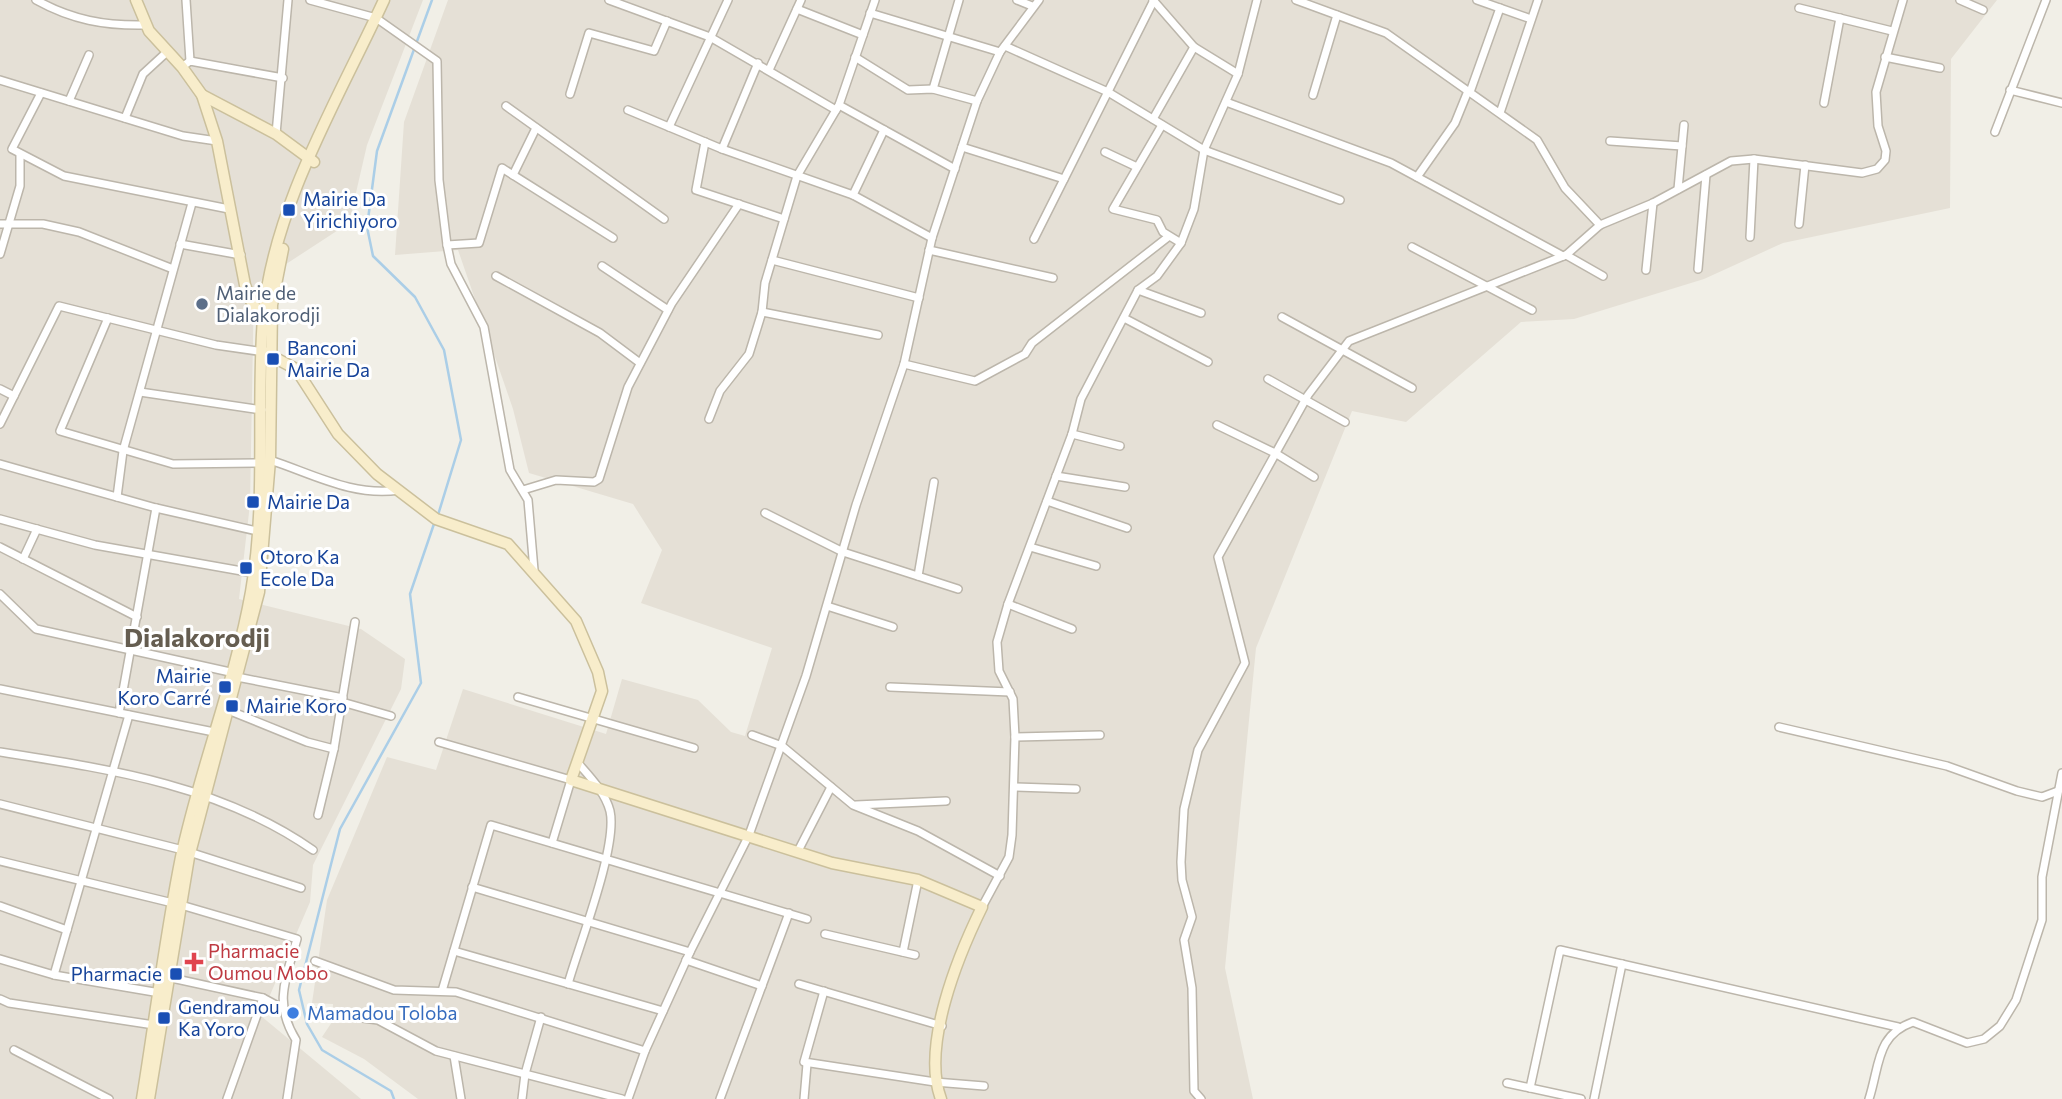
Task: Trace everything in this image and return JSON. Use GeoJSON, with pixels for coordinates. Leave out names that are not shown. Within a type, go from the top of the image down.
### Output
{"type":"FeatureCollection","features":[{"type":"Feature","properties":{"kind":"main road"},"geometry":{"type":"LineString","coordinates":[[136,0],[146,24],[167,51],[186,64],[202,95],[217,141],[245,285],[251,301],[271,332]]}},
{"type":"Feature","properties":{"kind":"main road"},"geometry":{"type":"LineString","coordinates":[[149,1099],[187,852],[214,732],[259,592],[266,461],[267,353],[263,319],[278,243],[312,160],[386,0]]}},
{"type":"Feature","properties":{"kind":"main road"},"geometry":{"type":"LineString","coordinates":[[202,95],[276,134],[312,160]]}},
{"type":"Feature","properties":{"kind":"main road"},"geometry":{"type":"LineString","coordinates":[[201,794],[228,710],[253,573],[266,461],[262,410],[267,353],[283,248],[312,160]]}},
{"type":"Feature","properties":{"kind":"main road"},"geometry":{"type":"LineString","coordinates":[[267,353],[296,369],[338,434],[377,474],[436,519],[508,544],[534,570],[576,621],[598,672],[602,691],[571,780],[832,863],[918,880],[982,907],[947,996],[935,1082],[941,1099]]}},
{"type":"Feature","properties":{"kind":"main road"},"geometry":{"type":"LineString","coordinates":[[142,1099],[160,993],[166,977]]}},
{"type":"Feature","properties":{"kind":"street"},"geometry":{"type":"LineString","coordinates":[[36,0],[68,17],[86,22],[146,24]]}},
{"type":"Feature","properties":{"kind":"street"},"geometry":{"type":"LineString","coordinates":[[186,0],[186,64],[282,78]]}},
{"type":"Feature","properties":{"kind":"street"},"geometry":{"type":"LineString","coordinates":[[276,134],[288,0]]}},
{"type":"Feature","properties":{"kind":"street"},"geometry":{"type":"LineString","coordinates":[[310,0],[377,19],[413,41],[437,61],[439,180],[447,244],[451,264],[484,327],[510,470],[528,500],[534,570]]}},
{"type":"Feature","properties":{"kind":"street"},"geometry":{"type":"LineString","coordinates":[[609,0],[710,37],[955,169]]}},
{"type":"Feature","properties":{"kind":"street"},"geometry":{"type":"LineString","coordinates":[[638,10],[641,0]]}},
{"type":"Feature","properties":{"kind":"street"},"geometry":{"type":"LineString","coordinates":[[669,127],[728,0]]}},
{"type":"Feature","properties":{"kind":"street"},"geometry":{"type":"LineString","coordinates":[[769,69],[801,0]]}},
{"type":"Feature","properties":{"kind":"street"},"geometry":{"type":"LineString","coordinates":[[709,419],[720,391],[749,354],[762,312],[765,283],[797,176],[837,107],[875,0]]}},
{"type":"Feature","properties":{"kind":"street"},"geometry":{"type":"LineString","coordinates":[[933,89],[959,0]]}},
{"type":"Feature","properties":{"kind":"street"},"geometry":{"type":"LineString","coordinates":[[1017,0],[1032,6]]}},
{"type":"Feature","properties":{"kind":"street"},"geometry":{"type":"LineString","coordinates":[[628,1099],[645,1051],[686,960],[749,835],[782,746],[904,364],[932,238],[977,100],[1002,49],[1039,0]]}},
{"type":"Feature","properties":{"kind":"street"},"geometry":{"type":"LineString","coordinates":[[1034,239],[1154,0],[1194,47],[1238,74]]}},
{"type":"Feature","properties":{"kind":"street"},"geometry":{"type":"LineString","coordinates":[[982,907],[1009,857],[1012,835],[1015,737],[1010,692],[999,671],[997,642],[1072,434],[1081,399],[1138,290],[1157,276],[1181,243],[1194,209],[1204,150],[1238,74],[1256,0]]}},
{"type":"Feature","properties":{"kind":"street"},"geometry":{"type":"LineString","coordinates":[[1296,0],[1386,33],[1537,140],[1565,188],[1600,225]]}},
{"type":"Feature","properties":{"kind":"street"},"geometry":{"type":"LineString","coordinates":[[1477,0],[1531,19]]}},
{"type":"Feature","properties":{"kind":"street"},"geometry":{"type":"LineString","coordinates":[[1500,113],[1538,0]]}},
{"type":"Feature","properties":{"kind":"street"},"geometry":{"type":"LineString","coordinates":[[1201,1099],[1194,1091],[1192,988],[1184,940],[1192,918],[1182,880],[1184,809],[1198,750],[1245,663],[1218,557],[1305,400],[1349,341],[1564,255],[1600,225],[1653,203],[1731,161],[1754,159],[1862,173],[1877,169],[1885,160],[1886,151],[1878,126],[1876,92],[1903,0]]}},
{"type":"Feature","properties":{"kind":"street"},"geometry":{"type":"LineString","coordinates":[[1959,0],[1983,10]]}},
{"type":"Feature","properties":{"kind":"street"},"geometry":{"type":"LineString","coordinates":[[1995,132],[2046,0]]}},
{"type":"Feature","properties":{"kind":"street"},"geometry":{"type":"LineString","coordinates":[[1417,177],[1455,123],[1500,8]]}},
{"type":"Feature","properties":{"kind":"street"},"geometry":{"type":"LineString","coordinates":[[1799,8],[1892,32]]}},
{"type":"Feature","properties":{"kind":"street"},"geometry":{"type":"LineString","coordinates":[[797,9],[863,35]]}},
{"type":"Feature","properties":{"kind":"street"},"geometry":{"type":"LineString","coordinates":[[870,13],[948,37],[1002,49],[1108,92],[1204,150],[1340,200]]}},
{"type":"Feature","properties":{"kind":"street"},"geometry":{"type":"LineString","coordinates":[[1313,94],[1337,15]]}},
{"type":"Feature","properties":{"kind":"street"},"geometry":{"type":"LineString","coordinates":[[1824,103],[1840,18]]}},
{"type":"Feature","properties":{"kind":"street"},"geometry":{"type":"LineString","coordinates":[[570,94],[589,33],[654,51],[667,21]]}},
{"type":"Feature","properties":{"kind":"street"},"geometry":{"type":"LineString","coordinates":[[1153,119],[1194,47]]}},
{"type":"Feature","properties":{"kind":"street"},"geometry":{"type":"LineString","coordinates":[[125,118],[143,74],[167,51]]}},
{"type":"Feature","properties":{"kind":"street"},"geometry":{"type":"LineString","coordinates":[[69,101],[89,55]]}},
{"type":"Feature","properties":{"kind":"street"},"geometry":{"type":"LineString","coordinates":[[855,57],[908,90],[933,89],[977,100]]}},
{"type":"Feature","properties":{"kind":"street"},"geometry":{"type":"LineString","coordinates":[[1885,57],[1940,68]]}},
{"type":"Feature","properties":{"kind":"street"},"geometry":{"type":"LineString","coordinates":[[722,149],[758,63]]}},
{"type":"Feature","properties":{"kind":"street"},"geometry":{"type":"LineString","coordinates":[[0,80],[183,136],[217,141]]}},
{"type":"Feature","properties":{"kind":"street"},"geometry":{"type":"LineString","coordinates":[[2010,90],[2062,103]]}},
{"type":"Feature","properties":{"kind":"street"},"geometry":{"type":"LineString","coordinates":[[41,93],[12,149],[20,154],[64,176],[229,209]]}},
{"type":"Feature","properties":{"kind":"street"},"geometry":{"type":"LineString","coordinates":[[1226,102],[1391,163],[1603,276]]}},
{"type":"Feature","properties":{"kind":"street"},"geometry":{"type":"LineString","coordinates":[[506,107],[664,219]]}},
{"type":"Feature","properties":{"kind":"street"},"geometry":{"type":"LineString","coordinates":[[628,110],[722,149],[853,195],[932,238]]}},
{"type":"Feature","properties":{"kind":"street"},"geometry":{"type":"LineString","coordinates":[[1162,125],[1113,209],[1157,220],[1168,237],[1181,243]]}},
{"type":"Feature","properties":{"kind":"street"},"geometry":{"type":"LineString","coordinates":[[1678,189],[1684,125]]}},
{"type":"Feature","properties":{"kind":"street"},"geometry":{"type":"LineString","coordinates":[[513,175],[536,128]]}},
{"type":"Feature","properties":{"kind":"street"},"geometry":{"type":"LineString","coordinates":[[853,195],[884,130]]}},
{"type":"Feature","properties":{"kind":"street"},"geometry":{"type":"LineString","coordinates":[[1610,141],[1682,146]]}},
{"type":"Feature","properties":{"kind":"street"},"geometry":{"type":"LineString","coordinates":[[705,142],[696,190],[784,219]]}},
{"type":"Feature","properties":{"kind":"street"},"geometry":{"type":"LineString","coordinates":[[962,147],[1064,179]]}},
{"type":"Feature","properties":{"kind":"street"},"geometry":{"type":"LineString","coordinates":[[1105,152],[1138,167]]}},
{"type":"Feature","properties":{"kind":"street"},"geometry":{"type":"LineString","coordinates":[[0,254],[4,224],[20,186],[20,154]]}},
{"type":"Feature","properties":{"kind":"street"},"geometry":{"type":"LineString","coordinates":[[1750,237],[1754,159]]}},
{"type":"Feature","properties":{"kind":"street"},"geometry":{"type":"LineString","coordinates":[[1799,224],[1805,165]]}},
{"type":"Feature","properties":{"kind":"street"},"geometry":{"type":"LineString","coordinates":[[447,244],[479,243],[502,168],[613,238]]}},
{"type":"Feature","properties":{"kind":"street"},"geometry":{"type":"LineString","coordinates":[[1698,269],[1706,175]]}},
{"type":"Feature","properties":{"kind":"street"},"geometry":{"type":"LineString","coordinates":[[117,497],[123,451],[192,203]]}},
{"type":"Feature","properties":{"kind":"street"},"geometry":{"type":"LineString","coordinates":[[1646,270],[1653,203]]}},
{"type":"Feature","properties":{"kind":"street"},"geometry":{"type":"LineString","coordinates":[[523,490],[555,480],[599,480],[628,387],[640,363],[668,310],[739,204]]}},
{"type":"Feature","properties":{"kind":"street"},"geometry":{"type":"LineString","coordinates":[[4,224],[43,224],[79,232],[173,269]]}},
{"type":"Feature","properties":{"kind":"street"},"geometry":{"type":"LineString","coordinates":[[904,364],[975,381],[1025,354],[1032,344],[1168,237]]}},
{"type":"Feature","properties":{"kind":"street"},"geometry":{"type":"LineString","coordinates":[[180,244],[241,255]]}},
{"type":"Feature","properties":{"kind":"street"},"geometry":{"type":"LineString","coordinates":[[1412,247],[1532,310]]}},
{"type":"Feature","properties":{"kind":"street"},"geometry":{"type":"LineString","coordinates":[[929,250],[1053,278]]}},
{"type":"Feature","properties":{"kind":"street"},"geometry":{"type":"LineString","coordinates":[[772,260],[919,298]]}},
{"type":"Feature","properties":{"kind":"street"},"geometry":{"type":"LineString","coordinates":[[602,266],[668,310]]}},
{"type":"Feature","properties":{"kind":"street"},"geometry":{"type":"LineString","coordinates":[[496,276],[600,333],[640,363]]}},
{"type":"Feature","properties":{"kind":"street"},"geometry":{"type":"LineString","coordinates":[[1138,290],[1201,313]]}},
{"type":"Feature","properties":{"kind":"street"},"geometry":{"type":"LineString","coordinates":[[0,424],[59,306],[267,353]]}},
{"type":"Feature","properties":{"kind":"street"},"geometry":{"type":"LineString","coordinates":[[762,312],[878,335]]}},
{"type":"Feature","properties":{"kind":"street"},"geometry":{"type":"LineString","coordinates":[[1282,317],[1412,388]]}},
{"type":"Feature","properties":{"kind":"street"},"geometry":{"type":"LineString","coordinates":[[108,318],[60,431],[173,464],[266,461],[374,494],[399,490]]}},
{"type":"Feature","properties":{"kind":"street"},"geometry":{"type":"LineString","coordinates":[[1124,318],[1208,362]]}},
{"type":"Feature","properties":{"kind":"street"},"geometry":{"type":"LineString","coordinates":[[1268,379],[1345,422]]}},
{"type":"Feature","properties":{"kind":"street"},"geometry":{"type":"LineString","coordinates":[[0,389],[14,396]]}},
{"type":"Feature","properties":{"kind":"street"},"geometry":{"type":"LineString","coordinates":[[140,392],[262,410]]}},
{"type":"Feature","properties":{"kind":"street"},"geometry":{"type":"LineString","coordinates":[[1217,425],[1275,453],[1314,477]]}},
{"type":"Feature","properties":{"kind":"street"},"geometry":{"type":"LineString","coordinates":[[1072,434],[1120,446]]}},
{"type":"Feature","properties":{"kind":"street"},"geometry":{"type":"LineString","coordinates":[[0,464],[156,508],[257,531]]}},
{"type":"Feature","properties":{"kind":"street"},"geometry":{"type":"LineString","coordinates":[[1056,476],[1125,487]]}},
{"type":"Feature","properties":{"kind":"street"},"geometry":{"type":"LineString","coordinates":[[918,576],[934,482]]}},
{"type":"Feature","properties":{"kind":"street"},"geometry":{"type":"LineString","coordinates":[[1047,500],[1127,528]]}},
{"type":"Feature","properties":{"kind":"street"},"geometry":{"type":"LineString","coordinates":[[119,713],[156,508]]}},
{"type":"Feature","properties":{"kind":"street"},"geometry":{"type":"LineString","coordinates":[[765,513],[843,552],[958,589]]}},
{"type":"Feature","properties":{"kind":"street"},"geometry":{"type":"LineString","coordinates":[[0,519],[95,545],[253,573]]}},
{"type":"Feature","properties":{"kind":"street"},"geometry":{"type":"LineString","coordinates":[[23,559],[37,529]]}},
{"type":"Feature","properties":{"kind":"street"},"geometry":{"type":"LineString","coordinates":[[0,547],[137,617]]}},
{"type":"Feature","properties":{"kind":"street"},"geometry":{"type":"LineString","coordinates":[[1030,547],[1096,566]]}},
{"type":"Feature","properties":{"kind":"street"},"geometry":{"type":"LineString","coordinates":[[0,594],[36,629],[342,700],[391,716]]}},
{"type":"Feature","properties":{"kind":"street"},"geometry":{"type":"LineString","coordinates":[[1009,604],[1072,629]]}},
{"type":"Feature","properties":{"kind":"street"},"geometry":{"type":"LineString","coordinates":[[827,606],[893,627]]}},
{"type":"Feature","properties":{"kind":"street"},"geometry":{"type":"LineString","coordinates":[[318,815],[334,748],[355,622]]}},
{"type":"Feature","properties":{"kind":"street"},"geometry":{"type":"LineString","coordinates":[[890,687],[1010,692]]}},
{"type":"Feature","properties":{"kind":"street"},"geometry":{"type":"LineString","coordinates":[[0,689],[214,732]]}},
{"type":"Feature","properties":{"kind":"street"},"geometry":{"type":"LineString","coordinates":[[518,697],[694,748]]}},
{"type":"Feature","properties":{"kind":"street"},"geometry":{"type":"LineString","coordinates":[[228,710],[307,742],[334,748]]}},
{"type":"Feature","properties":{"kind":"street"},"geometry":{"type":"LineString","coordinates":[[54,975],[129,715]]}},
{"type":"Feature","properties":{"kind":"street"},"geometry":{"type":"LineString","coordinates":[[1779,727],[1947,766],[2042,797],[2059,792]]}},
{"type":"Feature","properties":{"kind":"street"},"geometry":{"type":"LineString","coordinates":[[752,735],[782,746],[853,805],[918,831],[1000,876]]}},
{"type":"Feature","properties":{"kind":"street"},"geometry":{"type":"LineString","coordinates":[[1015,737],[1100,735]]}},
{"type":"Feature","properties":{"kind":"street"},"geometry":{"type":"LineString","coordinates":[[439,741],[571,780],[552,843]]}},
{"type":"Feature","properties":{"kind":"street"},"geometry":{"type":"LineString","coordinates":[[0,752],[113,770],[201,794],[277,825],[313,849]]}},
{"type":"Feature","properties":{"kind":"street"},"geometry":{"type":"LineString","coordinates":[[568,984],[605,859],[612,821],[600,789],[577,762]]}},
{"type":"Feature","properties":{"kind":"street"},"geometry":{"type":"LineString","coordinates":[[1869,1099],[1886,1037],[1898,1027],[1913,1022],[1967,1043],[1984,1040],[2000,1026],[2016,1000],[2042,920],[2042,877],[2062,773]]}},
{"type":"Feature","properties":{"kind":"street"},"geometry":{"type":"LineString","coordinates":[[798,852],[831,787]]}},
{"type":"Feature","properties":{"kind":"street"},"geometry":{"type":"LineString","coordinates":[[1014,787],[1076,789]]}},
{"type":"Feature","properties":{"kind":"street"},"geometry":{"type":"LineString","coordinates":[[853,805],[946,801]]}},
{"type":"Feature","properties":{"kind":"street"},"geometry":{"type":"LineString","coordinates":[[0,804],[187,852],[301,888]]}},
{"type":"Feature","properties":{"kind":"street"},"geometry":{"type":"LineString","coordinates":[[442,991],[491,825],[807,919]]}},
{"type":"Feature","properties":{"kind":"street"},"geometry":{"type":"LineString","coordinates":[[0,861],[177,905],[297,939],[282,990],[287,1011],[285,1021],[296,1040],[286,1099]]}},
{"type":"Feature","properties":{"kind":"street"},"geometry":{"type":"LineString","coordinates":[[903,952],[918,880]]}},
{"type":"Feature","properties":{"kind":"street"},"geometry":{"type":"LineString","coordinates":[[472,887],[690,952]]}},
{"type":"Feature","properties":{"kind":"street"},"geometry":{"type":"LineString","coordinates":[[0,906],[68,930]]}},
{"type":"Feature","properties":{"kind":"street"},"geometry":{"type":"LineString","coordinates":[[720,1099],[789,914]]}},
{"type":"Feature","properties":{"kind":"street"},"geometry":{"type":"LineString","coordinates":[[825,934],[915,955]]}},
{"type":"Feature","properties":{"kind":"street"},"geometry":{"type":"LineString","coordinates":[[1530,1088],[1560,950],[1898,1027]]}},
{"type":"Feature","properties":{"kind":"street"},"geometry":{"type":"LineString","coordinates":[[454,951],[663,1011]]}},
{"type":"Feature","properties":{"kind":"street"},"geometry":{"type":"LineString","coordinates":[[0,959],[54,975],[160,993]]}},
{"type":"Feature","properties":{"kind":"street"},"geometry":{"type":"LineString","coordinates":[[686,960],[762,985]]}},
{"type":"Feature","properties":{"kind":"street"},"geometry":{"type":"LineString","coordinates":[[315,961],[394,990],[456,992],[645,1051]]}},
{"type":"Feature","properties":{"kind":"street"},"geometry":{"type":"LineString","coordinates":[[1594,1099],[1622,964]]}},
{"type":"Feature","properties":{"kind":"street"},"geometry":{"type":"LineString","coordinates":[[166,977],[263,998],[287,1011]]}},
{"type":"Feature","properties":{"kind":"street"},"geometry":{"type":"LineString","coordinates":[[799,984],[942,1026]]}},
{"type":"Feature","properties":{"kind":"street"},"geometry":{"type":"LineString","coordinates":[[804,1099],[807,1064],[804,1056],[824,991]]}},
{"type":"Feature","properties":{"kind":"street"},"geometry":{"type":"LineString","coordinates":[[227,1099],[263,998]]}},
{"type":"Feature","properties":{"kind":"street"},"geometry":{"type":"LineString","coordinates":[[0,999],[9,1003],[154,1025]]}},
{"type":"Feature","properties":{"kind":"street"},"geometry":{"type":"LineString","coordinates":[[317,1012],[378,1020],[436,1051],[622,1099]]}},
{"type":"Feature","properties":{"kind":"street"},"geometry":{"type":"LineString","coordinates":[[522,1099],[524,1074],[541,1017]]}},
{"type":"Feature","properties":{"kind":"street"},"geometry":{"type":"LineString","coordinates":[[14,1050],[107,1099]]}},
{"type":"Feature","properties":{"kind":"street"},"geometry":{"type":"LineString","coordinates":[[454,1056],[461,1099]]}},
{"type":"Feature","properties":{"kind":"street"},"geometry":{"type":"LineString","coordinates":[[807,1064],[984,1086]]}},
{"type":"Feature","properties":{"kind":"street"},"geometry":{"type":"LineString","coordinates":[[1507,1083],[1581,1099]]}},
{"type":"Feature","properties":{"kind":"shaded area"},"geometry":{"type":"Polygon","coordinates":[[[0,0],[423,0],[367,145],[349,223],[254,285],[250,504],[239,599],[361,629],[405,659],[401,689],[313,865],[310,902],[261,1016],[361,1099],[0,1099],[0,0]]]}},
{"type":"Feature","properties":{"kind":"shaded area"},"geometry":{"type":"Polygon","coordinates":[[[448,0],[1997,0],[1951,59],[1950,208],[1783,243],[1704,279],[1574,319],[1521,322],[1406,422],[1352,411],[1256,648],[1225,968],[1253,1099],[418,1099],[364,1059],[322,1037],[332,1022],[333,1004],[312,1003],[327,900],[387,757],[436,770],[463,689],[606,734],[622,679],[698,700],[731,732],[745,736],[772,648],[641,603],[662,550],[633,504],[529,473],[513,409],[458,250],[395,255],[404,122],[448,0]]]}},
{"type":"Feature","properties":{"kind":"waterway"},"geometry":{"type":"LineString","coordinates":[[432,0],[377,151],[367,227],[373,256],[415,297],[444,350],[461,440],[438,515]]}},
{"type":"Feature","properties":{"kind":"waterway"},"geometry":{"type":"LineString","coordinates":[[394,1099],[391,1091],[322,1050],[307,1024],[299,990],[340,829],[421,683],[410,594],[435,521]]}},
{"type":"Feature","properties":{"kind":"place","name":"Mairie Da Yirichiyoro"},"geometry":{"type":"Point","coordinates":[289,210]}},
{"type":"Feature","properties":{"kind":"place","name":"Mairie de Dialakorodji"},"geometry":{"type":"Point","coordinates":[202,304]}},
{"type":"Feature","properties":{"kind":"place","name":"Banconi Mairie Da"},"geometry":{"type":"Point","coordinates":[273,359]}},
{"type":"Feature","properties":{"kind":"place","name":"Mairie Da"},"geometry":{"type":"Point","coordinates":[253,502]}},
{"type":"Feature","properties":{"kind":"place","name":"Otoro Ka Ecole Da"},"geometry":{"type":"Point","coordinates":[246,568]}},
{"type":"Feature","properties":{"kind":"place","name":"Mairie Koro Carré"},"geometry":{"type":"Point","coordinates":[225,687]}},
{"type":"Feature","properties":{"kind":"place","name":"Mairie Koro"},"geometry":{"type":"Point","coordinates":[232,706]}},
{"type":"Feature","properties":{"kind":"place","name":"Pharmacie Oumou Mobo"},"geometry":{"type":"Point","coordinates":[194,962]}},
{"type":"Feature","properties":{"kind":"place","name":"Pharmacie"},"geometry":{"type":"Point","coordinates":[176,974]}},
{"type":"Feature","properties":{"kind":"place","name":"Mamadou Toloba"},"geometry":{"type":"Point","coordinates":[293,1013]}},
{"type":"Feature","properties":{"kind":"place","name":"Gendramou Ka Yoro"},"geometry":{"type":"Point","coordinates":[164,1018]}},
{"type":"Feature","properties":{"kind":"district","name":"Dialakorodji"},"geometry":{"type":"Point","coordinates":[197,638]}}]}
